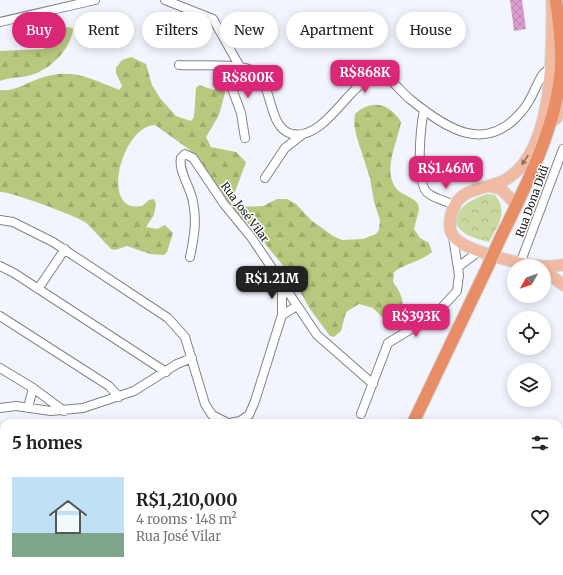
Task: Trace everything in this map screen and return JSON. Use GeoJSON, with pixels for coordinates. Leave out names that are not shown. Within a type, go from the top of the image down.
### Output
{"type":"FeatureCollection","features":[{"type":"Feature","properties":{"kind":"highway"},"geometry":{"type":"LineString","coordinates":[[416,419],[517,205],[536,160],[549,122],[561,68],[561,40],[556,0]]}},
{"type":"Feature","properties":{"kind":"main road"},"geometry":{"type":"LineString","coordinates":[[508,259],[467,248],[454,237],[450,228],[450,219],[454,205],[460,197],[469,192],[505,180],[517,171],[529,154],[546,108],[552,70],[552,0]]}},
{"type":"Feature","properties":{"kind":"main road"},"geometry":{"type":"LineString","coordinates":[[560,0],[563,7]]}},
{"type":"Feature","properties":{"kind":"main road"},"geometry":{"type":"LineString","coordinates":[[536,160],[548,139],[563,101]]}},
{"type":"Feature","properties":{"kind":"main road"},"geometry":{"type":"LineString","coordinates":[[489,186],[501,189],[517,205]]}},
{"type":"Feature","properties":{"kind":"main road"},"geometry":{"type":"LineString","coordinates":[[551,266],[563,265]]}},
{"type":"Feature","properties":{"kind":"main road"},"geometry":{"type":"LineString","coordinates":[[551,276],[563,286]]}},
{"type":"Feature","properties":{"kind":"street"},"geometry":{"type":"LineString","coordinates":[[0,22],[95,0]]}},
{"type":"Feature","properties":{"kind":"street"},"geometry":{"type":"LineString","coordinates":[[164,0],[209,16],[213,19],[240,67]]}},
{"type":"Feature","properties":{"kind":"street"},"geometry":{"type":"LineString","coordinates":[[179,65],[240,67],[250,69],[261,78],[281,127],[292,134],[304,133]]}},
{"type":"Feature","properties":{"kind":"street"},"geometry":{"type":"LineString","coordinates":[[224,67],[242,114],[245,138]]}},
{"type":"Feature","properties":{"kind":"street"},"geometry":{"type":"LineString","coordinates":[[266,178],[285,148],[304,133],[332,115],[353,90],[376,74],[385,76],[424,110],[444,124],[460,131],[472,134],[494,134],[502,130],[522,111],[543,74],[546,71],[552,70]]}},
{"type":"Feature","properties":{"kind":"street"},"geometry":{"type":"LineString","coordinates":[[424,110],[421,128],[422,184],[429,194],[454,205]]}},
{"type":"Feature","properties":{"kind":"street","name":"Rua Dona Didi"},"geometry":{"type":"LineString","coordinates":[[522,259],[563,149]]}},
{"type":"Feature","properties":{"kind":"street","name":"Rua José Vilar"},"geometry":{"type":"LineString","coordinates":[[190,257],[195,214],[193,200],[180,164],[181,158],[185,154],[193,158],[204,177],[224,204],[252,237],[282,285],[322,340],[373,384]]}},
{"type":"Feature","properties":{"kind":"street"},"geometry":{"type":"LineString","coordinates":[[0,220],[13,222],[65,249],[168,318],[185,337],[205,404],[212,416],[219,419]]}},
{"type":"Feature","properties":{"kind":"street"},"geometry":{"type":"LineString","coordinates":[[361,414],[390,340],[418,326],[436,314],[457,292],[459,275],[454,237]]}},
{"type":"Feature","properties":{"kind":"street"},"geometry":{"type":"LineString","coordinates":[[38,289],[65,249]]}},
{"type":"Feature","properties":{"kind":"street"},"geometry":{"type":"LineString","coordinates":[[458,267],[478,252]]}},
{"type":"Feature","properties":{"kind":"street"},"geometry":{"type":"LineString","coordinates":[[0,266],[14,273],[166,372]]}},
{"type":"Feature","properties":{"kind":"street"},"geometry":{"type":"LineString","coordinates":[[243,419],[249,415],[255,401],[282,315],[282,285]]}},
{"type":"Feature","properties":{"kind":"street"},"geometry":{"type":"LineString","coordinates":[[282,315],[297,306]]}},
{"type":"Feature","properties":{"kind":"street"},"geometry":{"type":"LineString","coordinates":[[0,316],[109,386],[120,397]]}},
{"type":"Feature","properties":{"kind":"street"},"geometry":{"type":"LineString","coordinates":[[0,408],[16,406],[51,411],[64,411],[83,408],[120,397],[147,384],[176,364],[192,358]]}},
{"type":"Feature","properties":{"kind":"street"},"geometry":{"type":"LineString","coordinates":[[0,368],[33,388],[64,411]]}},
{"type":"Feature","properties":{"kind":"street"},"geometry":{"type":"LineString","coordinates":[[28,408],[33,388]]}},
{"type":"Feature","properties":{"kind":"green space"},"geometry":{"type":"Polygon","coordinates":[[[66,27],[73,29],[66,48],[66,27]]]}},
{"type":"Feature","properties":{"kind":"green space"},"geometry":{"type":"Polygon","coordinates":[[[66,48],[58,58],[45,69],[31,75],[0,81],[0,51],[66,48]]]}},
{"type":"Feature","properties":{"kind":"green space"},"geometry":{"type":"Polygon","coordinates":[[[131,57],[146,64],[152,85],[160,98],[176,116],[191,121],[194,117],[196,88],[199,85],[214,90],[222,80],[226,83],[219,115],[206,137],[211,147],[236,152],[246,162],[235,192],[234,203],[242,207],[263,206],[277,199],[287,199],[296,204],[311,220],[333,236],[342,240],[363,239],[376,234],[379,230],[380,220],[374,202],[370,178],[354,124],[355,114],[368,106],[380,105],[386,107],[396,116],[401,122],[392,155],[390,172],[392,181],[398,191],[413,199],[418,204],[419,209],[414,229],[420,238],[429,243],[432,252],[424,258],[404,266],[394,272],[393,282],[400,293],[403,303],[400,313],[392,323],[387,322],[373,308],[359,304],[346,312],[341,331],[334,337],[330,336],[310,309],[297,286],[281,263],[247,222],[228,206],[200,161],[190,150],[155,125],[143,129],[133,139],[125,153],[120,169],[118,185],[121,197],[129,205],[142,206],[149,200],[154,199],[156,204],[154,215],[146,227],[157,229],[165,225],[173,233],[167,252],[164,255],[150,254],[127,246],[115,250],[111,249],[85,222],[28,199],[0,192],[0,90],[10,90],[49,76],[70,74],[89,78],[119,90],[122,86],[116,73],[116,68],[122,60],[131,57]]]}},
{"type":"Feature","properties":{"kind":"green space"},"geometry":{"type":"Polygon","coordinates":[[[487,194],[495,195],[499,201],[502,213],[499,224],[489,242],[474,238],[465,233],[455,222],[459,211],[466,204],[487,194]]]}},
{"type":"Feature","properties":{"kind":"building"},"geometry":{"type":"Polygon","coordinates":[[[510,0],[522,0],[526,29],[514,31],[510,0]]]}}]}
